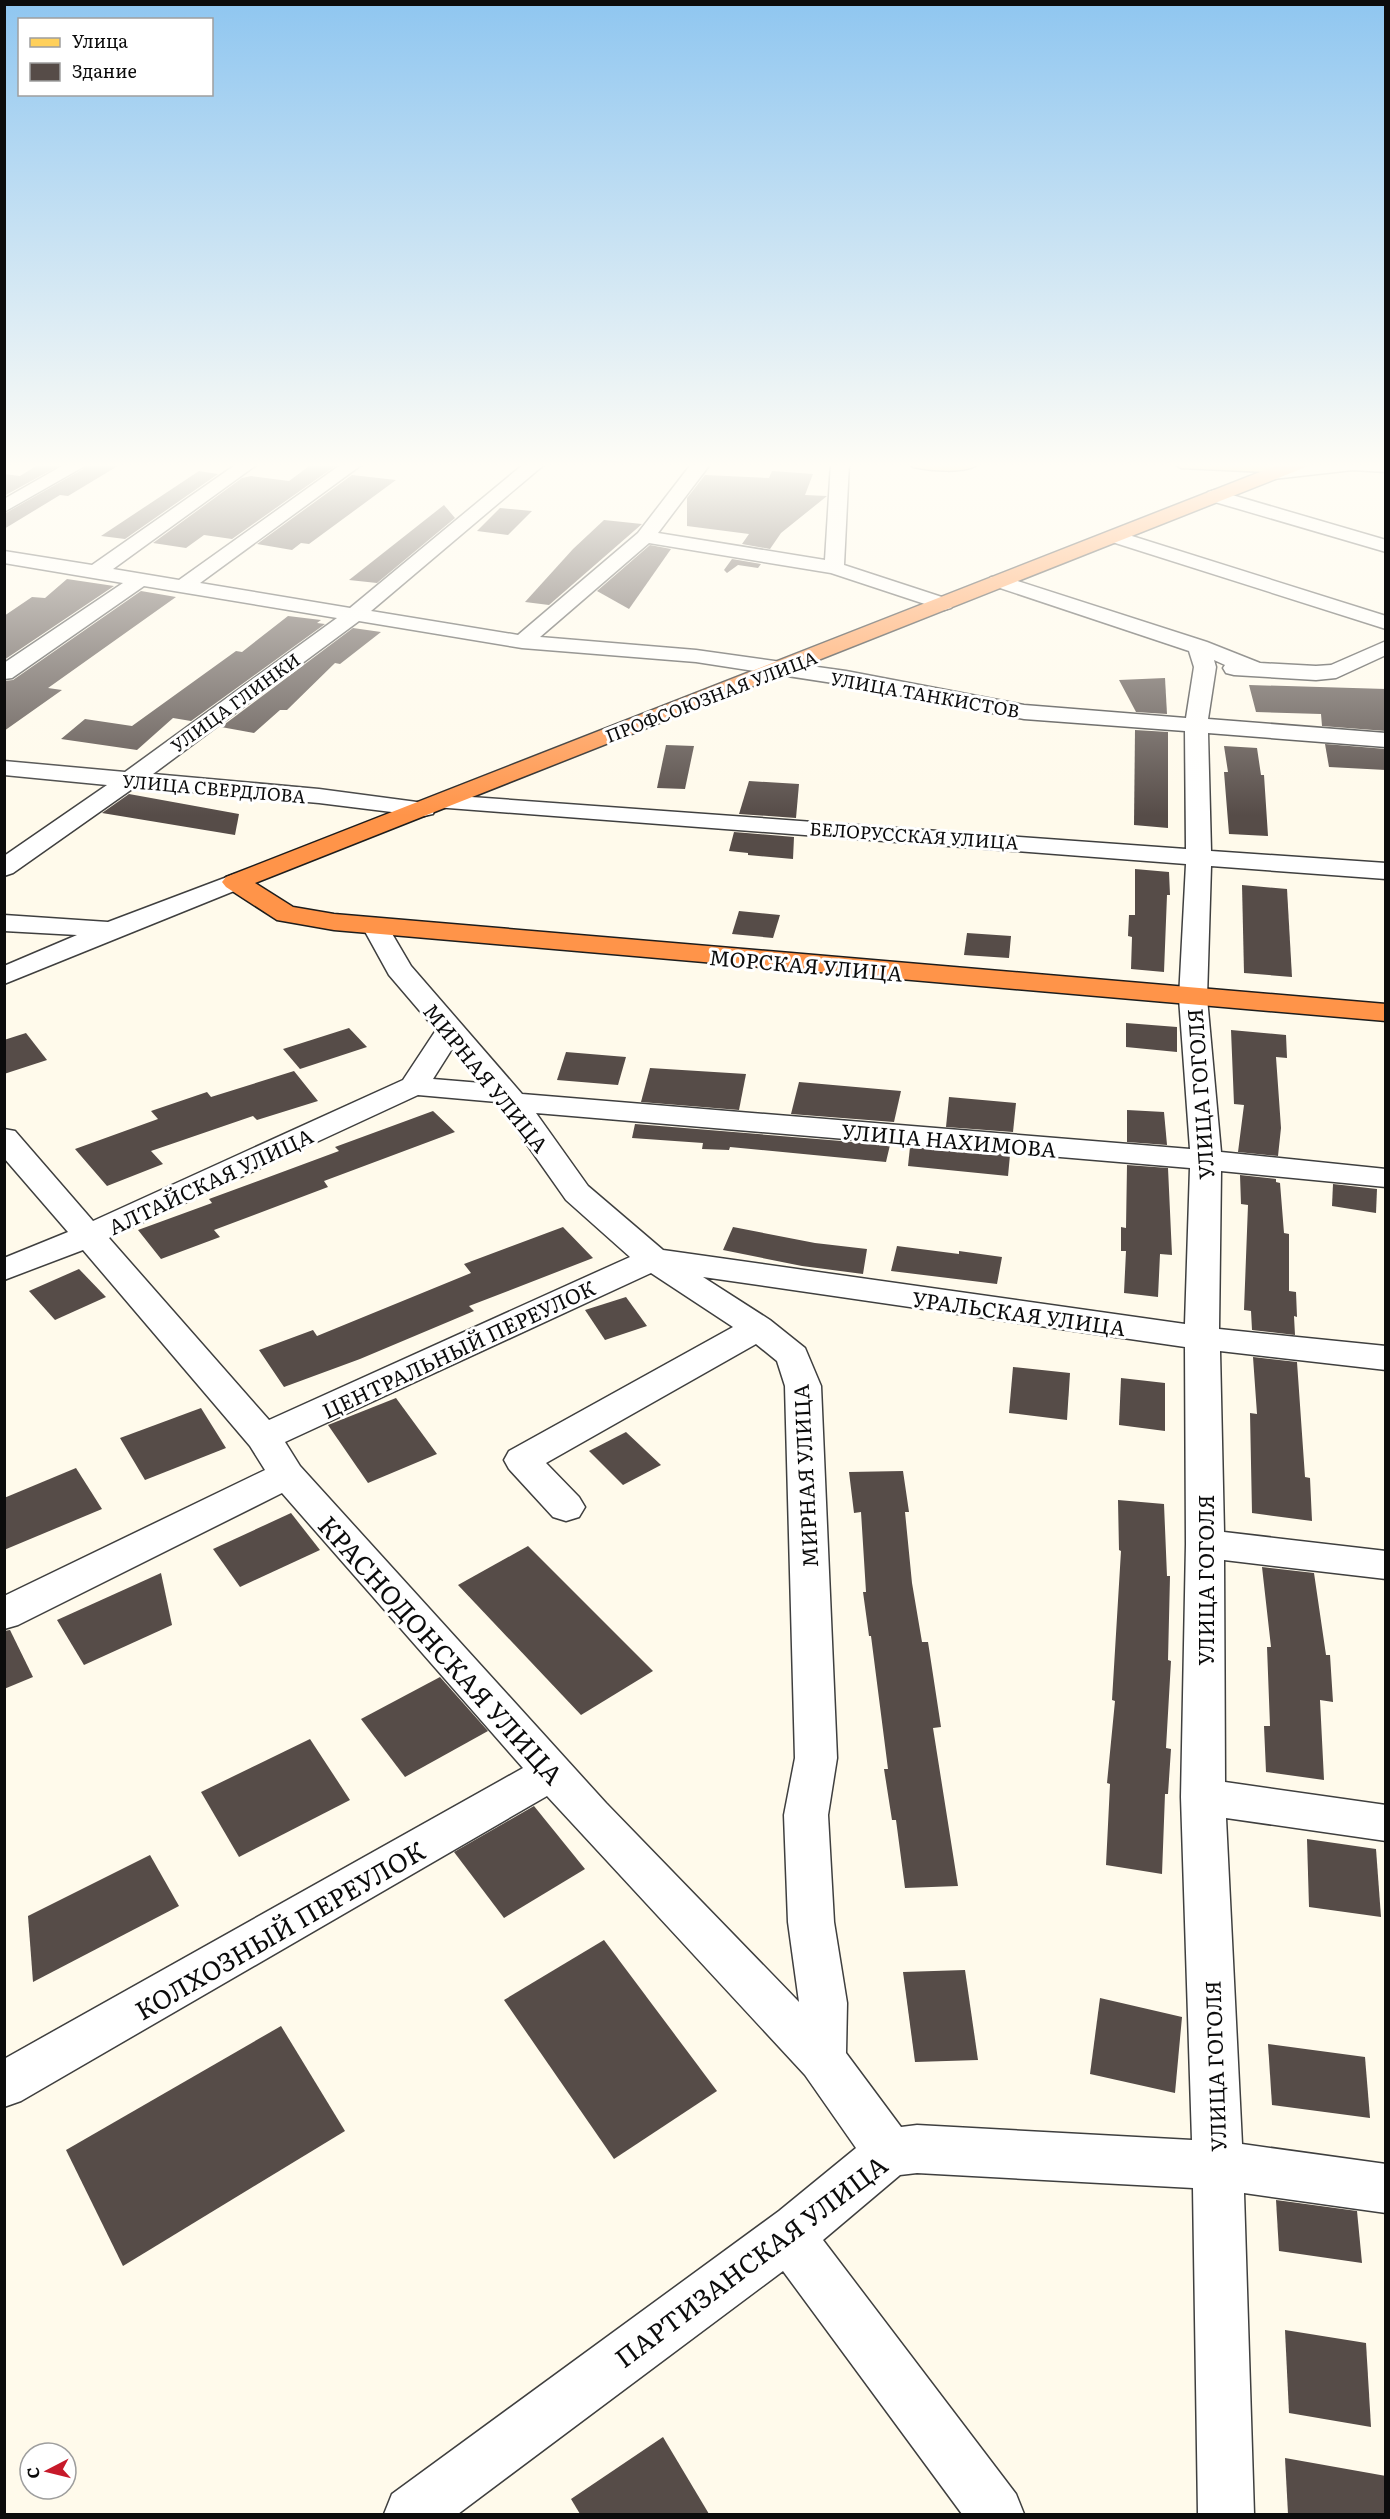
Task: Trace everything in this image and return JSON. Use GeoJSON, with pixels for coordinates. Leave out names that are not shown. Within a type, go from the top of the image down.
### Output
{"type":"FeatureCollection","features":[{"type":"Feature","properties":{"kind":"highway","name":"ПРОФСОЮЗНАЯ УЛИЦА"},"geometry":{"type":"LineString","coordinates":[[235,882],[998,581]]}},
{"type":"Feature","properties":{"kind":"highway","name":"МОРСКАЯ УЛИЦА"},"geometry":{"type":"LineString","coordinates":[[235,882],[286,914],[325,921],[1386,1013]]}},
{"type":"Feature","properties":{"kind":"street"},"geometry":{"type":"LineString","coordinates":[[4,673],[139,581]]}},
{"type":"Feature","properties":{"kind":"street","name":"УЛИЦА ТАНКИСТОВ"},"geometry":{"type":"LineString","coordinates":[[143,581],[522,642],[696,656],[777,670],[846,678],[1024,712],[1386,740]]}},
{"type":"Feature","properties":{"kind":"street"},"geometry":{"type":"LineString","coordinates":[[182,587],[191,581]]}},
{"type":"Feature","properties":{"kind":"street","name":"УЛИЦА ГЛИНКИ"},"geometry":{"type":"LineString","coordinates":[[4,868],[128,781],[354,615],[396,581]]}},
{"type":"Feature","properties":{"kind":"street"},"geometry":{"type":"LineString","coordinates":[[522,642],[594,581]]}},
{"type":"Feature","properties":{"kind":"street"},"geometry":{"type":"LineString","coordinates":[[872,581],[944,604]]}},
{"type":"Feature","properties":{"kind":"street"},"geometry":{"type":"LineString","coordinates":[[998,581],[1202,657],[1256,669],[1316,673],[1336,671],[1386,647]]}},
{"type":"Feature","properties":{"kind":"street"},"geometry":{"type":"LineString","coordinates":[[1253,581],[1386,623]]}},
{"type":"Feature","properties":{"kind":"street","name":"УЛИЦА ГОГОЛЯ"},"geometry":{"type":"LineString","coordinates":[[1202,657],[1196,724],[1199,856],[1193,998],[1206,1161],[1202,1338],[1203,1797],[1218,2165],[1226,2514]]}},
{"type":"Feature","properties":{"kind":"street","name":"УЛИЦА СВЕРДЛОВА"},"geometry":{"type":"LineString","coordinates":[[4,768],[128,781],[434,805]]}},
{"type":"Feature","properties":{"kind":"street","name":"БЕЛОРУССКАЯ УЛИЦА"},"geometry":{"type":"LineString","coordinates":[[434,805],[1199,856],[1386,871]]}},
{"type":"Feature","properties":{"kind":"street"},"geometry":{"type":"LineString","coordinates":[[4,976],[235,882]]}},
{"type":"Feature","properties":{"kind":"street"},"geometry":{"type":"LineString","coordinates":[[4,923],[113,930]]}},
{"type":"Feature","properties":{"kind":"street","name":"МИРНАЯ УЛИЦА"},"geometry":{"type":"LineString","coordinates":[[375,926],[399,969],[510,1098],[577,1193],[653,1259],[758,1328],[793,1356],[803,1386],[816,1758],[806,1815],[811,1922],[823,2003],[822,2059]]}},
{"type":"Feature","properties":{"kind":"street"},"geometry":{"type":"LineString","coordinates":[[414,1086],[450,1030]]}},
{"type":"Feature","properties":{"kind":"street","name":"УЛИЦА НАХИМОВА"},"geometry":{"type":"LineString","coordinates":[[414,1086],[510,1098],[1386,1178]]}},
{"type":"Feature","properties":{"kind":"street","name":"АЛТАЙСКАЯ УЛИЦА"},"geometry":{"type":"LineString","coordinates":[[4,1270],[87,1236],[414,1086]]}},
{"type":"Feature","properties":{"kind":"street","name":"КРАСНОДОНСКАЯ УЛИЦА"},"geometry":{"type":"LineString","coordinates":[[4,1138],[263,1437],[286,1475],[591,1816],[822,2059],[889,2152]]}},
{"type":"Feature","properties":{"kind":"street","name":"УРАЛЬСКАЯ УЛИЦА"},"geometry":{"type":"LineString","coordinates":[[653,1259],[1202,1338],[1386,1358]]}},
{"type":"Feature","properties":{"kind":"street","name":"ЦЕНТРАЛЬНЫЙ ПЕРЕУЛОК"},"geometry":{"type":"LineString","coordinates":[[263,1437],[653,1259]]}},
{"type":"Feature","properties":{"kind":"street"},"geometry":{"type":"LineString","coordinates":[[566,1507],[522,1460],[758,1328]]}},
{"type":"Feature","properties":{"kind":"street"},"geometry":{"type":"LineString","coordinates":[[4,1614],[286,1475]]}},
{"type":"Feature","properties":{"kind":"street"},"geometry":{"type":"LineString","coordinates":[[1204,1544],[1386,1566]]}},
{"type":"Feature","properties":{"kind":"street","name":"КОЛХОЗНЫЙ ПЕРЕУЛОК"},"geometry":{"type":"LineString","coordinates":[[4,2085],[553,1772]]}},
{"type":"Feature","properties":{"kind":"street"},"geometry":{"type":"LineString","coordinates":[[1203,1797],[1386,1823]]}},
{"type":"Feature","properties":{"kind":"street","name":"ПАРТИЗАНСКАЯ УЛИЦА"},"geometry":{"type":"LineString","coordinates":[[412,2514],[788,2235],[889,2152],[917,2149],[1218,2165],[1386,2189]]}},
{"type":"Feature","properties":{"kind":"street"},"geometry":{"type":"LineString","coordinates":[[788,2235],[996,2514]]}},
{"type":"Feature","properties":{"kind":"building"},"geometry":{"type":"Polygon","coordinates":[[[65,581],[114,586],[4,660],[4,616],[32,597],[45,598],[65,581]]]}},
{"type":"Feature","properties":{"kind":"building"},"geometry":{"type":"Polygon","coordinates":[[[354,581],[380,581],[377,583],[354,581]]]}},
{"type":"Feature","properties":{"kind":"building"},"geometry":{"type":"Polygon","coordinates":[[[544,581],[577,581],[549,605],[525,602],[544,581]]]}},
{"type":"Feature","properties":{"kind":"building"},"geometry":{"type":"Polygon","coordinates":[[[609,581],[649,581],[629,609],[597,591],[609,581]]]}},
{"type":"Feature","properties":{"kind":"building"},"geometry":{"type":"Polygon","coordinates":[[[141,591],[176,597],[48,688],[62,690],[4,731],[4,681],[13,680],[141,591]]]}},
{"type":"Feature","properties":{"kind":"building"},"geometry":{"type":"Polygon","coordinates":[[[288,616],[321,620],[317,623],[325,624],[191,721],[173,718],[137,750],[61,739],[85,719],[132,726],[236,651],[242,652],[288,616]]]}},
{"type":"Feature","properties":{"kind":"building"},"geometry":{"type":"Polygon","coordinates":[[[353,628],[381,632],[340,664],[335,663],[287,710],[280,710],[254,733],[221,727],[353,628]]]}},
{"type":"Feature","properties":{"kind":"building"},"geometry":{"type":"Polygon","coordinates":[[[1165,678],[1167,714],[1136,712],[1119,680],[1165,678]]]}},
{"type":"Feature","properties":{"kind":"building"},"geometry":{"type":"Polygon","coordinates":[[[1249,685],[1386,689],[1386,731],[1322,726],[1321,714],[1256,712],[1249,685]]]}},
{"type":"Feature","properties":{"kind":"building"},"geometry":{"type":"Polygon","coordinates":[[[1135,730],[1168,732],[1168,828],[1134,825],[1135,730]]]}},
{"type":"Feature","properties":{"kind":"building"},"geometry":{"type":"Polygon","coordinates":[[[1325,744],[1386,749],[1386,770],[1329,767],[1325,744]]]}},
{"type":"Feature","properties":{"kind":"building"},"geometry":{"type":"Polygon","coordinates":[[[666,745],[694,746],[685,789],[657,788],[666,745]]]}},
{"type":"Feature","properties":{"kind":"building"},"geometry":{"type":"Polygon","coordinates":[[[1224,746],[1257,748],[1261,775],[1264,775],[1268,836],[1229,834],[1224,772],[1228,772],[1224,746]]]}},
{"type":"Feature","properties":{"kind":"building"},"geometry":{"type":"Polygon","coordinates":[[[749,781],[799,784],[796,818],[739,814],[749,781]]]}},
{"type":"Feature","properties":{"kind":"building"},"geometry":{"type":"Polygon","coordinates":[[[129,794],[239,814],[235,835],[102,813],[129,794]]]}},
{"type":"Feature","properties":{"kind":"building"},"geometry":{"type":"Polygon","coordinates":[[[734,832],[794,837],[793,859],[729,851],[734,832]]]}},
{"type":"Feature","properties":{"kind":"building"},"geometry":{"type":"Polygon","coordinates":[[[1135,869],[1169,872],[1170,895],[1167,895],[1164,972],[1131,969],[1132,937],[1128,936],[1129,915],[1135,915],[1135,869]]]}},
{"type":"Feature","properties":{"kind":"building"},"geometry":{"type":"Polygon","coordinates":[[[1242,885],[1287,889],[1292,977],[1244,973],[1242,885]]]}},
{"type":"Feature","properties":{"kind":"building"},"geometry":{"type":"Polygon","coordinates":[[[739,911],[780,915],[773,938],[732,934],[739,911]]]}},
{"type":"Feature","properties":{"kind":"building"},"geometry":{"type":"Polygon","coordinates":[[[967,933],[1011,936],[1009,958],[964,955],[967,933]]]}},
{"type":"Feature","properties":{"kind":"building"},"geometry":{"type":"Polygon","coordinates":[[[1126,1023],[1177,1027],[1177,1052],[1126,1047],[1126,1023]]]}},
{"type":"Feature","properties":{"kind":"building"},"geometry":{"type":"Polygon","coordinates":[[[349,1028],[367,1047],[300,1069],[283,1049],[349,1028]]]}},
{"type":"Feature","properties":{"kind":"building"},"geometry":{"type":"Polygon","coordinates":[[[1231,1030],[1286,1035],[1287,1058],[1276,1057],[1281,1128],[1278,1156],[1238,1152],[1244,1105],[1234,1104],[1231,1030]]]}},
{"type":"Feature","properties":{"kind":"building"},"geometry":{"type":"Polygon","coordinates":[[[26,1033],[47,1060],[4,1074],[4,1040],[26,1033]]]}},
{"type":"Feature","properties":{"kind":"building"},"geometry":{"type":"Polygon","coordinates":[[[566,1052],[626,1057],[618,1085],[557,1080],[566,1052]]]}},
{"type":"Feature","properties":{"kind":"building"},"geometry":{"type":"Polygon","coordinates":[[[650,1068],[746,1074],[739,1110],[641,1102],[650,1068]]]}},
{"type":"Feature","properties":{"kind":"building"},"geometry":{"type":"Polygon","coordinates":[[[294,1071],[318,1101],[257,1120],[253,1116],[151,1151],[163,1164],[107,1186],[75,1149],[158,1119],[151,1111],[207,1092],[211,1097],[294,1071]]]}},
{"type":"Feature","properties":{"kind":"building"},"geometry":{"type":"Polygon","coordinates":[[[799,1082],[901,1091],[894,1122],[791,1114],[799,1082]]]}},
{"type":"Feature","properties":{"kind":"building"},"geometry":{"type":"Polygon","coordinates":[[[949,1097],[1016,1103],[1013,1132],[946,1127],[949,1097]]]}},
{"type":"Feature","properties":{"kind":"building"},"geometry":{"type":"Polygon","coordinates":[[[1127,1110],[1164,1112],[1167,1145],[1127,1142],[1127,1110]]]}},
{"type":"Feature","properties":{"kind":"building"},"geometry":{"type":"Polygon","coordinates":[[[433,1111],[455,1132],[324,1181],[328,1187],[214,1230],[220,1237],[161,1259],[138,1230],[212,1203],[209,1199],[339,1151],[335,1147],[433,1111]]]}},
{"type":"Feature","properties":{"kind":"building"},"geometry":{"type":"Polygon","coordinates":[[[635,1124],[890,1145],[886,1162],[730,1147],[729,1150],[702,1149],[703,1143],[632,1138],[635,1124]]]}},
{"type":"Feature","properties":{"kind":"building"},"geometry":{"type":"Polygon","coordinates":[[[910,1147],[1010,1155],[1008,1176],[908,1166],[910,1147]]]}},
{"type":"Feature","properties":{"kind":"building"},"geometry":{"type":"Polygon","coordinates":[[[1127,1165],[1168,1168],[1172,1255],[1160,1254],[1158,1297],[1124,1293],[1126,1251],[1121,1251],[1121,1227],[1126,1228],[1127,1165]]]}},
{"type":"Feature","properties":{"kind":"building"},"geometry":{"type":"Polygon","coordinates":[[[1240,1175],[1276,1179],[1276,1182],[1280,1183],[1284,1233],[1289,1234],[1289,1291],[1296,1292],[1295,1335],[1252,1330],[1251,1311],[1244,1310],[1248,1205],[1241,1204],[1240,1175]]]}},
{"type":"Feature","properties":{"kind":"building"},"geometry":{"type":"Polygon","coordinates":[[[1333,1184],[1377,1189],[1376,1213],[1332,1206],[1333,1184]]]}},
{"type":"Feature","properties":{"kind":"building"},"geometry":{"type":"Polygon","coordinates":[[[563,1227],[593,1258],[469,1306],[474,1311],[360,1359],[284,1387],[259,1350],[313,1330],[317,1336],[471,1273],[464,1264],[563,1227]]]}},
{"type":"Feature","properties":{"kind":"building"},"geometry":{"type":"Polygon","coordinates":[[[733,1227],[815,1243],[867,1249],[863,1274],[802,1266],[723,1250],[733,1227]]]}},
{"type":"Feature","properties":{"kind":"building"},"geometry":{"type":"Polygon","coordinates":[[[897,1246],[1002,1257],[997,1284],[891,1271],[897,1246]]]}},
{"type":"Feature","properties":{"kind":"building"},"geometry":{"type":"Polygon","coordinates":[[[79,1269],[106,1297],[55,1320],[29,1291],[79,1269]]]}},
{"type":"Feature","properties":{"kind":"building"},"geometry":{"type":"Polygon","coordinates":[[[626,1297],[647,1326],[605,1340],[585,1310],[626,1297]]]}},
{"type":"Feature","properties":{"kind":"building"},"geometry":{"type":"Polygon","coordinates":[[[1253,1357],[1297,1362],[1305,1477],[1310,1478],[1312,1521],[1252,1513],[1250,1413],[1257,1414],[1253,1357]]]}},
{"type":"Feature","properties":{"kind":"building"},"geometry":{"type":"Polygon","coordinates":[[[1013,1367],[1070,1373],[1067,1420],[1009,1413],[1013,1367]]]}},
{"type":"Feature","properties":{"kind":"building"},"geometry":{"type":"Polygon","coordinates":[[[1121,1378],[1165,1383],[1165,1431],[1119,1425],[1121,1378]]]}},
{"type":"Feature","properties":{"kind":"building"},"geometry":{"type":"Polygon","coordinates":[[[396,1398],[437,1454],[368,1483],[328,1425],[396,1398]]]}},
{"type":"Feature","properties":{"kind":"building"},"geometry":{"type":"Polygon","coordinates":[[[201,1408],[226,1448],[145,1480],[120,1438],[201,1408]]]}},
{"type":"Feature","properties":{"kind":"building"},"geometry":{"type":"Polygon","coordinates":[[[626,1432],[661,1465],[623,1485],[589,1451],[626,1432]]]}},
{"type":"Feature","properties":{"kind":"building"},"geometry":{"type":"Polygon","coordinates":[[[76,1468],[102,1509],[4,1550],[4,1498],[76,1468]]]}},
{"type":"Feature","properties":{"kind":"building"},"geometry":{"type":"Polygon","coordinates":[[[903,1471],[909,1512],[905,1512],[912,1583],[922,1642],[928,1642],[941,1727],[933,1728],[958,1886],[905,1888],[896,1820],[892,1820],[884,1769],[888,1769],[863,1592],[866,1592],[861,1512],[854,1513],[849,1472],[903,1471]]]}},
{"type":"Feature","properties":{"kind":"building"},"geometry":{"type":"Polygon","coordinates":[[[1118,1500],[1164,1504],[1167,1576],[1170,1576],[1168,1660],[1171,1661],[1166,1748],[1171,1749],[1168,1794],[1165,1794],[1162,1874],[1106,1865],[1110,1784],[1107,1783],[1115,1701],[1112,1700],[1121,1551],[1119,1550],[1118,1500]]]}},
{"type":"Feature","properties":{"kind":"building"},"geometry":{"type":"Polygon","coordinates":[[[291,1513],[320,1550],[240,1587],[213,1549],[291,1513]]]}},
{"type":"Feature","properties":{"kind":"building"},"geometry":{"type":"Polygon","coordinates":[[[528,1546],[653,1671],[581,1715],[458,1585],[528,1546]]]}},
{"type":"Feature","properties":{"kind":"building"},"geometry":{"type":"Polygon","coordinates":[[[1262,1567],[1314,1573],[1326,1655],[1330,1655],[1333,1702],[1320,1700],[1324,1780],[1266,1772],[1264,1726],[1270,1726],[1267,1647],[1271,1647],[1262,1567]]]}},
{"type":"Feature","properties":{"kind":"building"},"geometry":{"type":"Polygon","coordinates":[[[161,1573],[172,1625],[84,1665],[57,1620],[161,1573]]]}},
{"type":"Feature","properties":{"kind":"building"},"geometry":{"type":"Polygon","coordinates":[[[10,1630],[33,1677],[4,1689],[4,1631],[10,1630]]]}},
{"type":"Feature","properties":{"kind":"building"},"geometry":{"type":"Polygon","coordinates":[[[440,1677],[488,1731],[405,1777],[361,1719],[440,1677]]]}},
{"type":"Feature","properties":{"kind":"building"},"geometry":{"type":"Polygon","coordinates":[[[310,1739],[350,1800],[239,1857],[201,1792],[310,1739]]]}},
{"type":"Feature","properties":{"kind":"building"},"geometry":{"type":"Polygon","coordinates":[[[534,1806],[585,1869],[504,1918],[454,1852],[534,1806]]]}},
{"type":"Feature","properties":{"kind":"building"},"geometry":{"type":"Polygon","coordinates":[[[1307,1839],[1376,1849],[1381,1917],[1309,1907],[1307,1839]]]}},
{"type":"Feature","properties":{"kind":"building"},"geometry":{"type":"Polygon","coordinates":[[[150,1855],[179,1906],[33,1982],[28,1916],[150,1855]]]}},
{"type":"Feature","properties":{"kind":"building"},"geometry":{"type":"Polygon","coordinates":[[[604,1940],[717,2091],[614,2159],[504,2000],[604,1940]]]}},
{"type":"Feature","properties":{"kind":"building"},"geometry":{"type":"Polygon","coordinates":[[[965,1970],[978,2060],[915,2062],[903,1972],[965,1970]]]}},
{"type":"Feature","properties":{"kind":"building"},"geometry":{"type":"Polygon","coordinates":[[[1100,1998],[1182,2017],[1175,2093],[1090,2074],[1100,1998]]]}},
{"type":"Feature","properties":{"kind":"building"},"geometry":{"type":"Polygon","coordinates":[[[281,2026],[345,2131],[123,2266],[66,2150],[281,2026]]]}},
{"type":"Feature","properties":{"kind":"building"},"geometry":{"type":"Polygon","coordinates":[[[1268,2044],[1365,2057],[1370,2118],[1272,2105],[1268,2044]]]}},
{"type":"Feature","properties":{"kind":"building"},"geometry":{"type":"Polygon","coordinates":[[[1276,2200],[1357,2211],[1362,2263],[1279,2251],[1276,2200]]]}},
{"type":"Feature","properties":{"kind":"building"},"geometry":{"type":"Polygon","coordinates":[[[1285,2330],[1366,2343],[1371,2427],[1289,2413],[1285,2330]]]}},
{"type":"Feature","properties":{"kind":"building"},"geometry":{"type":"Polygon","coordinates":[[[663,2437],[709,2514],[580,2514],[571,2499],[663,2437]]]}},
{"type":"Feature","properties":{"kind":"building"},"geometry":{"type":"Polygon","coordinates":[[[1285,2458],[1386,2476],[1386,2514],[1288,2514],[1285,2458]]]}}]}
